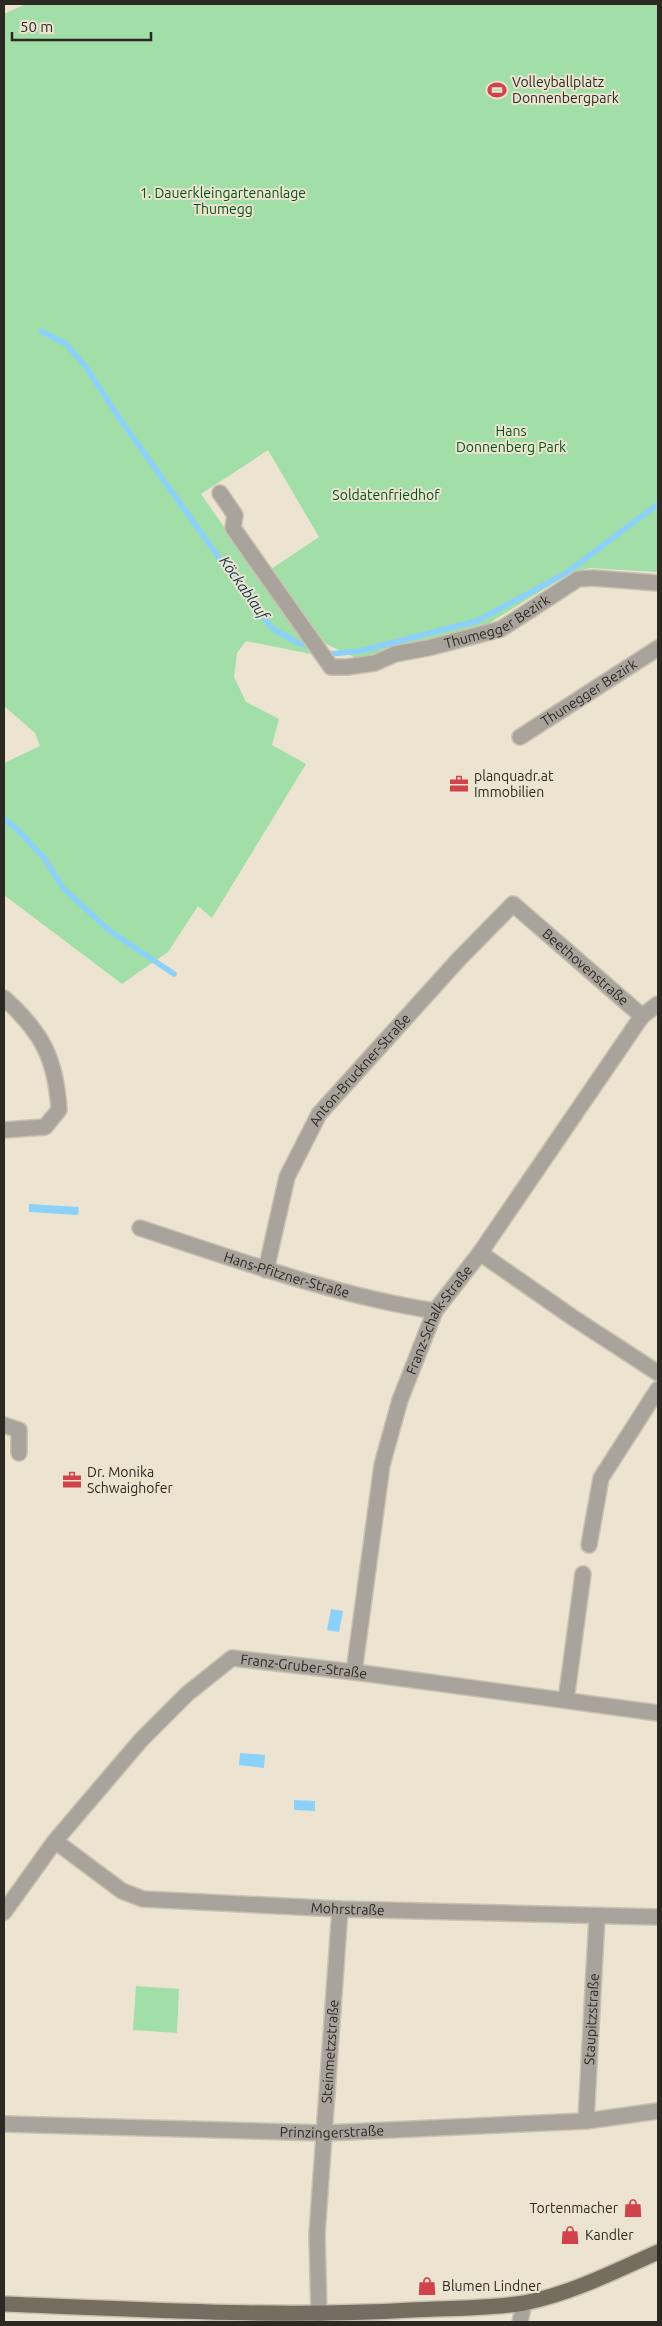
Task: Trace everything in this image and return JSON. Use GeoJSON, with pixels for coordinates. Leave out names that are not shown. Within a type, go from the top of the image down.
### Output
{"type":"FeatureCollection","features":[{"type":"Feature","properties":{"kind":"main road"},"geometry":{"type":"LineString","coordinates":[[4,2304],[283,2318],[524,2302],[550,2296],[611,2273],[658,2252]]}},
{"type":"Feature","properties":{"kind":"street","name":"Thumegger Bezirk"},"geometry":{"type":"LineString","coordinates":[[220,493],[235,515],[233,528],[331,666],[347,668],[375,663],[395,654],[466,640],[501,629],[578,579],[593,578],[658,583]]}},
{"type":"Feature","properties":{"kind":"street","name":"Thunegger Bezirk"},"geometry":{"type":"LineString","coordinates":[[520,737],[658,648]]}},
{"type":"Feature","properties":{"kind":"street","name":"Beethovenstraße"},"geometry":{"type":"LineString","coordinates":[[513,904],[642,1016]]}},
{"type":"Feature","properties":{"kind":"street","name":"Anton-Bruckner-Straße"},"geometry":{"type":"LineString","coordinates":[[266,1270],[287,1177],[319,1114],[459,959],[513,904]]}},
{"type":"Feature","properties":{"kind":"street"},"geometry":{"type":"LineString","coordinates":[[4,998],[37,1032],[52,1066],[58,1086],[59,1110],[45,1127],[4,1130]]}},
{"type":"Feature","properties":{"kind":"street"},"geometry":{"type":"LineString","coordinates":[[642,1016],[658,1004]]}},
{"type":"Feature","properties":{"kind":"street","name":"Franz-Schalk-Straße"},"geometry":{"type":"LineString","coordinates":[[354,1672],[382,1464],[400,1400],[435,1311],[480,1253],[642,1016]]}},
{"type":"Feature","properties":{"kind":"street","name":"Hans-Pfitzner-Straße"},"geometry":{"type":"LineString","coordinates":[[140,1228],[266,1270],[394,1304],[435,1311]]}},
{"type":"Feature","properties":{"kind":"street"},"geometry":{"type":"LineString","coordinates":[[480,1253],[572,1317],[658,1373]]}},
{"type":"Feature","properties":{"kind":"street"},"geometry":{"type":"LineString","coordinates":[[590,1545],[601,1478],[658,1389]]}},
{"type":"Feature","properties":{"kind":"street"},"geometry":{"type":"LineString","coordinates":[[4,1425],[19,1430],[19,1453]]}},
{"type":"Feature","properties":{"kind":"street"},"geometry":{"type":"LineString","coordinates":[[566,1700],[584,1574]]}},
{"type":"Feature","properties":{"kind":"street","name":"Franz-Gruber-Straße"},"geometry":{"type":"LineString","coordinates":[[4,1912],[55,1841],[141,1740],[187,1694],[232,1658],[354,1672],[658,1714]]}},
{"type":"Feature","properties":{"kind":"street","name":"Mohrstraße"},"geometry":{"type":"LineString","coordinates":[[55,1841],[122,1891],[143,1899],[340,1909],[658,1917]]}},
{"type":"Feature","properties":{"kind":"street","name":"Steinmetzstraße"},"geometry":{"type":"LineString","coordinates":[[319,2315],[317,2236],[340,1909]]}},
{"type":"Feature","properties":{"kind":"street","name":"Staupitzstraße"},"geometry":{"type":"LineString","coordinates":[[586,2121],[598,1916]]}},
{"type":"Feature","properties":{"kind":"street","name":"Prinzingerstraße"},"geometry":{"type":"LineString","coordinates":[[4,2124],[325,2133],[586,2121],[658,2111]]}},
{"type":"Feature","properties":{"kind":"street"},"geometry":{"type":"LineString","coordinates":[[520,2322],[524,2302]]}},
{"type":"Feature","properties":{"kind":"green space"},"geometry":{"type":"Polygon","coordinates":[[[26,4],[658,4],[658,572],[590,568],[570,573],[486,625],[407,644],[365,662],[326,644],[271,569],[319,537],[268,450],[201,494],[259,577],[311,645],[311,654],[246,641],[237,653],[234,677],[246,702],[279,719],[272,745],[306,764],[212,918],[198,906],[168,952],[122,984],[4,895],[4,763],[40,746],[35,733],[4,706],[4,14],[26,4]]]}},
{"type":"Feature","properties":{"kind":"green space"},"geometry":{"type":"Polygon","coordinates":[[[136,1986],[179,1989],[177,2033],[133,2030],[136,1986]]]}},
{"type":"Feature","properties":{"kind":"water"},"geometry":{"type":"Polygon","coordinates":[[[29,1204],[79,1207],[78,1215],[29,1212],[29,1204]]]}},
{"type":"Feature","properties":{"kind":"water"},"geometry":{"type":"Polygon","coordinates":[[[331,1609],[343,1611],[339,1632],[327,1630],[331,1609]]]}},
{"type":"Feature","properties":{"kind":"water"},"geometry":{"type":"Polygon","coordinates":[[[240,1753],[265,1755],[264,1768],[239,1765],[240,1753]]]}},
{"type":"Feature","properties":{"kind":"water"},"geometry":{"type":"Polygon","coordinates":[[[294,1800],[315,1801],[315,1811],[294,1810],[294,1800]]]}},
{"type":"Feature","properties":{"kind":"waterway","name":"Köckablauf"},"geometry":{"type":"LineString","coordinates":[[41,331],[66,344],[86,367],[120,419],[245,594],[273,629],[298,643],[313,648]]}},
{"type":"Feature","properties":{"kind":"waterway","name":"Köckablauf"},"geometry":{"type":"LineString","coordinates":[[324,652],[330,654],[360,651],[477,621],[566,573],[658,504]]}},
{"type":"Feature","properties":{"kind":"waterway"},"geometry":{"type":"LineString","coordinates":[[4,819],[17,829],[45,859],[63,888],[110,931],[174,974]]}},
{"type":"Feature","properties":{"kind":"place","name":"Volleyballplatz Donnenbergpark"},"geometry":{"type":"Point","coordinates":[497,90]}},
{"type":"Feature","properties":{"kind":"place","name":"planquadr.at Immobilien"},"geometry":{"type":"Point","coordinates":[459,784]}},
{"type":"Feature","properties":{"kind":"place","name":"Dr. Monika Schwaighofer"},"geometry":{"type":"Point","coordinates":[72,1480]}},
{"type":"Feature","properties":{"kind":"place","name":"Tortenmacher"},"geometry":{"type":"Point","coordinates":[633,2208]}},
{"type":"Feature","properties":{"kind":"place","name":"Kandler"},"geometry":{"type":"Point","coordinates":[570,2235]}},
{"type":"Feature","properties":{"kind":"place","name":"Blumen Lindner"},"geometry":{"type":"Point","coordinates":[427,2286]}},
{"type":"Feature","properties":{"kind":"park label","name":"1. Dauerkleingartenanlage Thumegg"},"geometry":{"type":"Point","coordinates":[223,202]}},
{"type":"Feature","properties":{"kind":"park label","name":"Hans Donnenberg Park"},"geometry":{"type":"Point","coordinates":[511,440]}},
{"type":"Feature","properties":{"kind":"park label","name":"Soldatenfriedhof"},"geometry":{"type":"Point","coordinates":[386,495]}}]}
